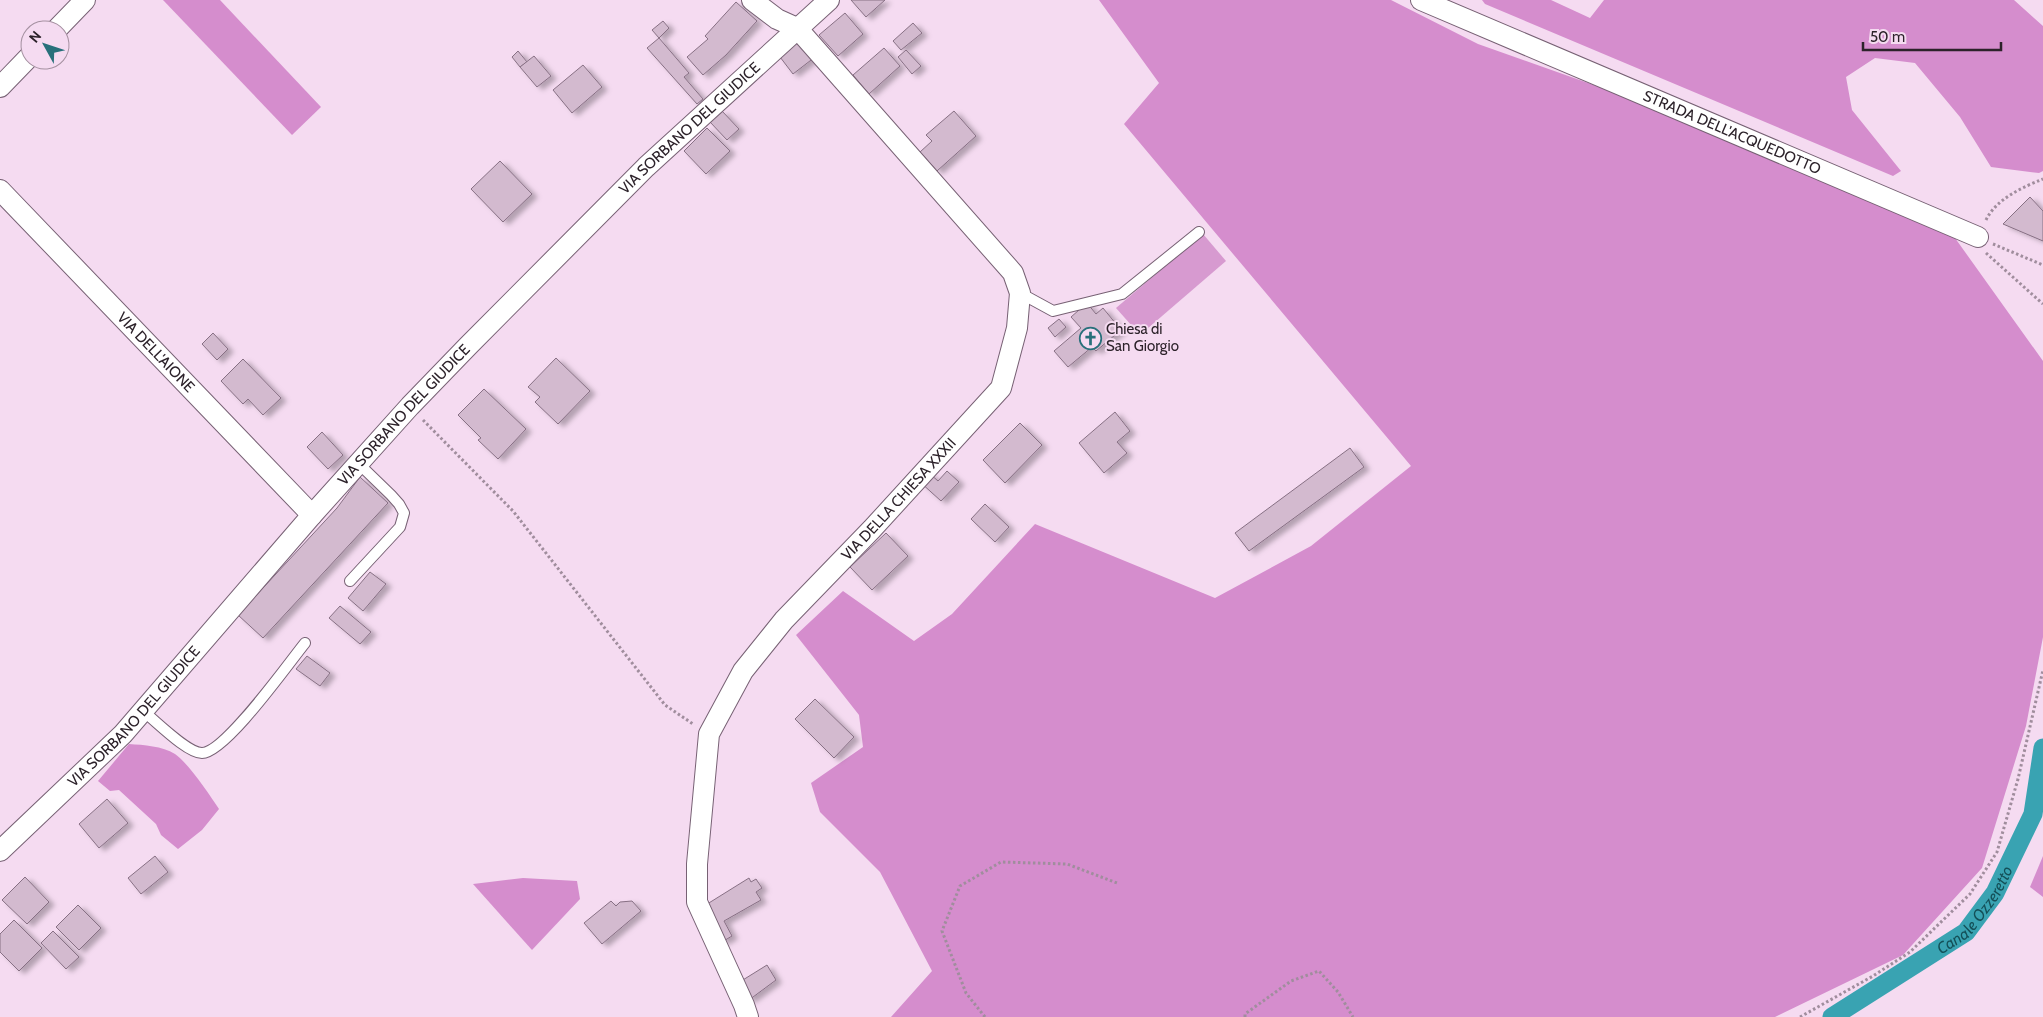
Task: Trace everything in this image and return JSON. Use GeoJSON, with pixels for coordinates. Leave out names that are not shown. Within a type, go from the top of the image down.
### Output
{"type":"FeatureCollection","features":[{"type":"Feature","properties":{"kind":"street"},"geometry":{"type":"LineString","coordinates":[[66,20],[85,0]]}},
{"type":"Feature","properties":{"kind":"street"},"geometry":{"type":"LineString","coordinates":[[752,0],[777,19],[797,28]]}},
{"type":"Feature","properties":{"kind":"street","name":"VIA SORBANO DEL GIUDICE"},"geometry":{"type":"LineString","coordinates":[[0,851],[123,734],[312,515],[410,406],[646,167],[829,0]]}},
{"type":"Feature","properties":{"kind":"street","name":"STRADA DELL'ACQUEDOTTO"},"geometry":{"type":"LineString","coordinates":[[1421,0],[1978,237]]}},
{"type":"Feature","properties":{"kind":"street","name":"VIA DELLA CHIESA XXXII"},"geometry":{"type":"LineString","coordinates":[[748,1017],[697,902],[697,864],[708,734],[744,671],[784,620],[872,529],[1001,388],[1017,328],[1020,294],[1013,272],[797,28]]}},
{"type":"Feature","properties":{"kind":"street"},"geometry":{"type":"LineString","coordinates":[[0,87],[20,66]]}},
{"type":"Feature","properties":{"kind":"street","name":"VIA DELL'AIONE"},"geometry":{"type":"LineString","coordinates":[[0,190],[312,515]]}},
{"type":"Feature","properties":{"kind":"lane"},"geometry":{"type":"LineString","coordinates":[[1020,294],[1053,311],[1122,294],[1199,232]]}},
{"type":"Feature","properties":{"kind":"lane"},"geometry":{"type":"LineString","coordinates":[[350,581],[400,527],[404,514],[391,494],[358,463]]}},
{"type":"Feature","properties":{"kind":"lane"},"geometry":{"type":"LineString","coordinates":[[143,711],[188,748],[200,754],[211,752],[232,735],[305,642]]}},
{"type":"Feature","properties":{"kind":"path"},"geometry":{"type":"LineString","coordinates":[[2043,179],[2023,187],[2002,202],[1988,216],[1976,241],[1980,247],[2043,304]]}},
{"type":"Feature","properties":{"kind":"path"},"geometry":{"type":"LineString","coordinates":[[1978,237],[2043,265]]}},
{"type":"Feature","properties":{"kind":"path"},"geometry":{"type":"LineString","coordinates":[[410,406],[513,510],[665,705],[708,734]]}},
{"type":"Feature","properties":{"kind":"path"},"geometry":{"type":"LineString","coordinates":[[1800,1017],[1873,976],[1910,952],[1970,894],[1997,852],[2018,779],[2043,670]]}},
{"type":"Feature","properties":{"kind":"path"},"geometry":{"type":"LineString","coordinates":[[985,1017],[966,993],[942,930],[960,886],[1002,862],[1067,864],[1117,884]]}},
{"type":"Feature","properties":{"kind":"path"},"geometry":{"type":"LineString","coordinates":[[1245,1017],[1245,1014],[1292,981],[1319,971],[1338,992],[1352,1017]]}},
{"type":"Feature","properties":{"kind":"shaded area"},"geometry":{"type":"Polygon","coordinates":[[[163,0],[220,0],[321,107],[292,135],[163,0]]]}},
{"type":"Feature","properties":{"kind":"shaded area"},"geometry":{"type":"Polygon","coordinates":[[[1099,0],[1391,0],[1478,44],[1636,100],[1950,231],[2043,361],[2043,637],[2026,726],[1982,868],[1903,955],[1775,1017],[891,1017],[932,971],[880,872],[820,812],[811,783],[863,747],[859,715],[796,635],[843,591],[914,641],[952,614],[1035,524],[1215,598],[1311,546],[1411,466],[1124,124],[1159,83],[1099,0]]]}},
{"type":"Feature","properties":{"kind":"shaded area"},"geometry":{"type":"Polygon","coordinates":[[[1482,0],[1551,0],[1590,18],[1604,0],[2014,0],[2043,26],[2043,171],[2039,173],[1991,167],[1960,117],[1915,63],[1875,58],[1846,77],[1852,110],[1901,171],[1893,176],[1485,4],[1482,0]]]}},
{"type":"Feature","properties":{"kind":"shaded area"},"geometry":{"type":"Polygon","coordinates":[[[1203,234],[1226,261],[1140,335],[1116,308],[1203,234]]]}},
{"type":"Feature","properties":{"kind":"shaded area"},"geometry":{"type":"Polygon","coordinates":[[[129,744],[147,745],[175,754],[192,772],[219,809],[202,830],[178,849],[161,835],[156,824],[119,790],[110,791],[98,781],[129,744]]]}},
{"type":"Feature","properties":{"kind":"shaded area"},"geometry":{"type":"Polygon","coordinates":[[[2043,856],[2043,897],[2030,887],[2043,856]]]}},
{"type":"Feature","properties":{"kind":"shaded area"},"geometry":{"type":"Polygon","coordinates":[[[523,878],[577,881],[580,899],[532,950],[473,884],[523,878]]]}},
{"type":"Feature","properties":{"kind":"building"},"geometry":{"type":"Polygon","coordinates":[[[851,0],[885,0],[866,17],[851,0]]]}},
{"type":"Feature","properties":{"kind":"building"},"geometry":{"type":"Polygon","coordinates":[[[736,2],[757,21],[726,55],[703,75],[687,57],[708,39],[705,36],[736,2]]]}},
{"type":"Feature","properties":{"kind":"building"},"geometry":{"type":"Polygon","coordinates":[[[845,13],[863,34],[838,56],[819,35],[845,13]]]}},
{"type":"Feature","properties":{"kind":"building"},"geometry":{"type":"Polygon","coordinates":[[[663,21],[669,28],[659,38],[652,30],[663,21]]]}},
{"type":"Feature","properties":{"kind":"building"},"geometry":{"type":"Polygon","coordinates":[[[913,23],[922,33],[901,50],[893,41],[913,23]]]}},
{"type":"Feature","properties":{"kind":"building"},"geometry":{"type":"Polygon","coordinates":[[[659,38],[689,73],[684,77],[703,99],[697,104],[647,48],[659,38]]]}},
{"type":"Feature","properties":{"kind":"building"},"geometry":{"type":"Polygon","coordinates":[[[801,40],[815,57],[793,74],[780,57],[801,40]]]}},
{"type":"Feature","properties":{"kind":"building"},"geometry":{"type":"Polygon","coordinates":[[[884,48],[900,66],[869,94],[853,75],[884,48]]]}},
{"type":"Feature","properties":{"kind":"building"},"geometry":{"type":"Polygon","coordinates":[[[906,50],[921,66],[912,74],[898,57],[906,50]]]}},
{"type":"Feature","properties":{"kind":"building"},"geometry":{"type":"Polygon","coordinates":[[[518,51],[527,62],[520,67],[512,57],[518,51]]]}},
{"type":"Feature","properties":{"kind":"building"},"geometry":{"type":"Polygon","coordinates":[[[534,56],[551,76],[537,87],[520,67],[534,56]]]}},
{"type":"Feature","properties":{"kind":"building"},"geometry":{"type":"Polygon","coordinates":[[[583,65],[602,87],[572,113],[553,90],[583,65]]]}},
{"type":"Feature","properties":{"kind":"building"},"geometry":{"type":"Polygon","coordinates":[[[722,111],[739,129],[727,140],[710,122],[722,111]]]}},
{"type":"Feature","properties":{"kind":"building"},"geometry":{"type":"Polygon","coordinates":[[[954,111],[976,136],[937,171],[920,152],[932,141],[926,135],[954,111]]]}},
{"type":"Feature","properties":{"kind":"building"},"geometry":{"type":"Polygon","coordinates":[[[707,128],[730,151],[706,174],[684,151],[707,128]]]}},
{"type":"Feature","properties":{"kind":"building"},"geometry":{"type":"Polygon","coordinates":[[[500,161],[532,194],[503,222],[471,189],[500,161]]]}},
{"type":"Feature","properties":{"kind":"building"},"geometry":{"type":"Polygon","coordinates":[[[2030,197],[2043,211],[2043,241],[2003,224],[2030,197]]]}},
{"type":"Feature","properties":{"kind":"building","name":"Chiesa di San Giorgio"},"geometry":{"type":"Polygon","coordinates":[[[1087,303],[1096,314],[1103,308],[1121,330],[1096,351],[1092,347],[1068,367],[1054,351],[1081,328],[1071,317],[1087,303]]]}},
{"type":"Feature","properties":{"kind":"building"},"geometry":{"type":"Polygon","coordinates":[[[1059,319],[1066,327],[1055,337],[1048,328],[1059,319]]]}},
{"type":"Feature","properties":{"kind":"building"},"geometry":{"type":"Polygon","coordinates":[[[213,333],[228,349],[217,360],[202,344],[213,333]]]}},
{"type":"Feature","properties":{"kind":"building"},"geometry":{"type":"Polygon","coordinates":[[[556,358],[590,391],[558,424],[535,402],[540,397],[528,387],[556,358]]]}},
{"type":"Feature","properties":{"kind":"building"},"geometry":{"type":"Polygon","coordinates":[[[243,359],[281,398],[263,415],[248,399],[243,404],[221,381],[243,359]]]}},
{"type":"Feature","properties":{"kind":"building"},"geometry":{"type":"Polygon","coordinates":[[[484,389],[526,429],[498,459],[478,440],[481,438],[458,415],[484,389]]]}},
{"type":"Feature","properties":{"kind":"building"},"geometry":{"type":"Polygon","coordinates":[[[1115,412],[1130,431],[1117,442],[1127,453],[1104,473],[1079,443],[1115,412]]]}},
{"type":"Feature","properties":{"kind":"building"},"geometry":{"type":"Polygon","coordinates":[[[1020,423],[1042,445],[1005,483],[983,460],[1020,423]]]}},
{"type":"Feature","properties":{"kind":"building"},"geometry":{"type":"Polygon","coordinates":[[[322,432],[343,455],[328,469],[307,447],[322,432]]]}},
{"type":"Feature","properties":{"kind":"building"},"geometry":{"type":"Polygon","coordinates":[[[1350,448],[1364,467],[1249,551],[1235,533],[1350,448]]]}},
{"type":"Feature","properties":{"kind":"building"},"geometry":{"type":"Polygon","coordinates":[[[947,471],[959,482],[941,501],[920,482],[929,473],[938,481],[947,471]]]}},
{"type":"Feature","properties":{"kind":"building"},"geometry":{"type":"Polygon","coordinates":[[[360,477],[388,503],[263,638],[238,615],[337,508],[360,477]]]}},
{"type":"Feature","properties":{"kind":"building"},"geometry":{"type":"Polygon","coordinates":[[[985,504],[1009,527],[995,542],[971,519],[985,504]]]}},
{"type":"Feature","properties":{"kind":"building"},"geometry":{"type":"Polygon","coordinates":[[[886,533],[908,556],[872,590],[850,567],[886,533]]]}},
{"type":"Feature","properties":{"kind":"building"},"geometry":{"type":"Polygon","coordinates":[[[370,572],[386,584],[363,611],[348,598],[370,572]]]}},
{"type":"Feature","properties":{"kind":"building"},"geometry":{"type":"Polygon","coordinates":[[[340,606],[371,632],[360,644],[329,618],[340,606]]]}},
{"type":"Feature","properties":{"kind":"building"},"geometry":{"type":"Polygon","coordinates":[[[307,656],[330,673],[320,686],[296,669],[307,656]]]}},
{"type":"Feature","properties":{"kind":"building"},"geometry":{"type":"Polygon","coordinates":[[[815,699],[854,737],[834,758],[795,719],[815,699]]]}},
{"type":"Feature","properties":{"kind":"building"},"geometry":{"type":"Polygon","coordinates":[[[107,799],[128,823],[99,848],[79,824],[107,799]]]}},
{"type":"Feature","properties":{"kind":"building"},"geometry":{"type":"Polygon","coordinates":[[[155,856],[168,872],[141,894],[128,878],[155,856]]]}},
{"type":"Feature","properties":{"kind":"building"},"geometry":{"type":"Polygon","coordinates":[[[25,877],[49,902],[27,924],[2,900],[25,877]]]}},
{"type":"Feature","properties":{"kind":"building"},"geometry":{"type":"Polygon","coordinates":[[[749,878],[751,882],[756,879],[762,888],[756,892],[761,900],[724,921],[732,936],[722,942],[704,906],[749,878]]]}},
{"type":"Feature","properties":{"kind":"building"},"geometry":{"type":"Polygon","coordinates":[[[611,901],[616,906],[620,902],[632,901],[641,911],[602,944],[584,923],[611,901]]]}},
{"type":"Feature","properties":{"kind":"building"},"geometry":{"type":"Polygon","coordinates":[[[78,905],[101,928],[79,950],[56,927],[78,905]]]}},
{"type":"Feature","properties":{"kind":"building"},"geometry":{"type":"Polygon","coordinates":[[[14,920],[42,948],[19,971],[0,952],[0,934],[14,920]]]}},
{"type":"Feature","properties":{"kind":"building"},"geometry":{"type":"Polygon","coordinates":[[[53,931],[79,957],[66,969],[41,943],[53,931]]]}},
{"type":"Feature","properties":{"kind":"building"},"geometry":{"type":"Polygon","coordinates":[[[767,965],[776,980],[749,1000],[738,983],[767,965]]]}},
{"type":"Feature","properties":{"kind":"waterway","name":"Canale Ozzeretto"},"geometry":{"type":"LineString","coordinates":[[1832,1017],[1966,932],[1995,893],[2033,814],[2043,748]]}},
{"type":"Feature","properties":{"kind":"place","name":"Chiesa di San Giorgio"},"geometry":{"type":"Point","coordinates":[1090,338]}}]}
